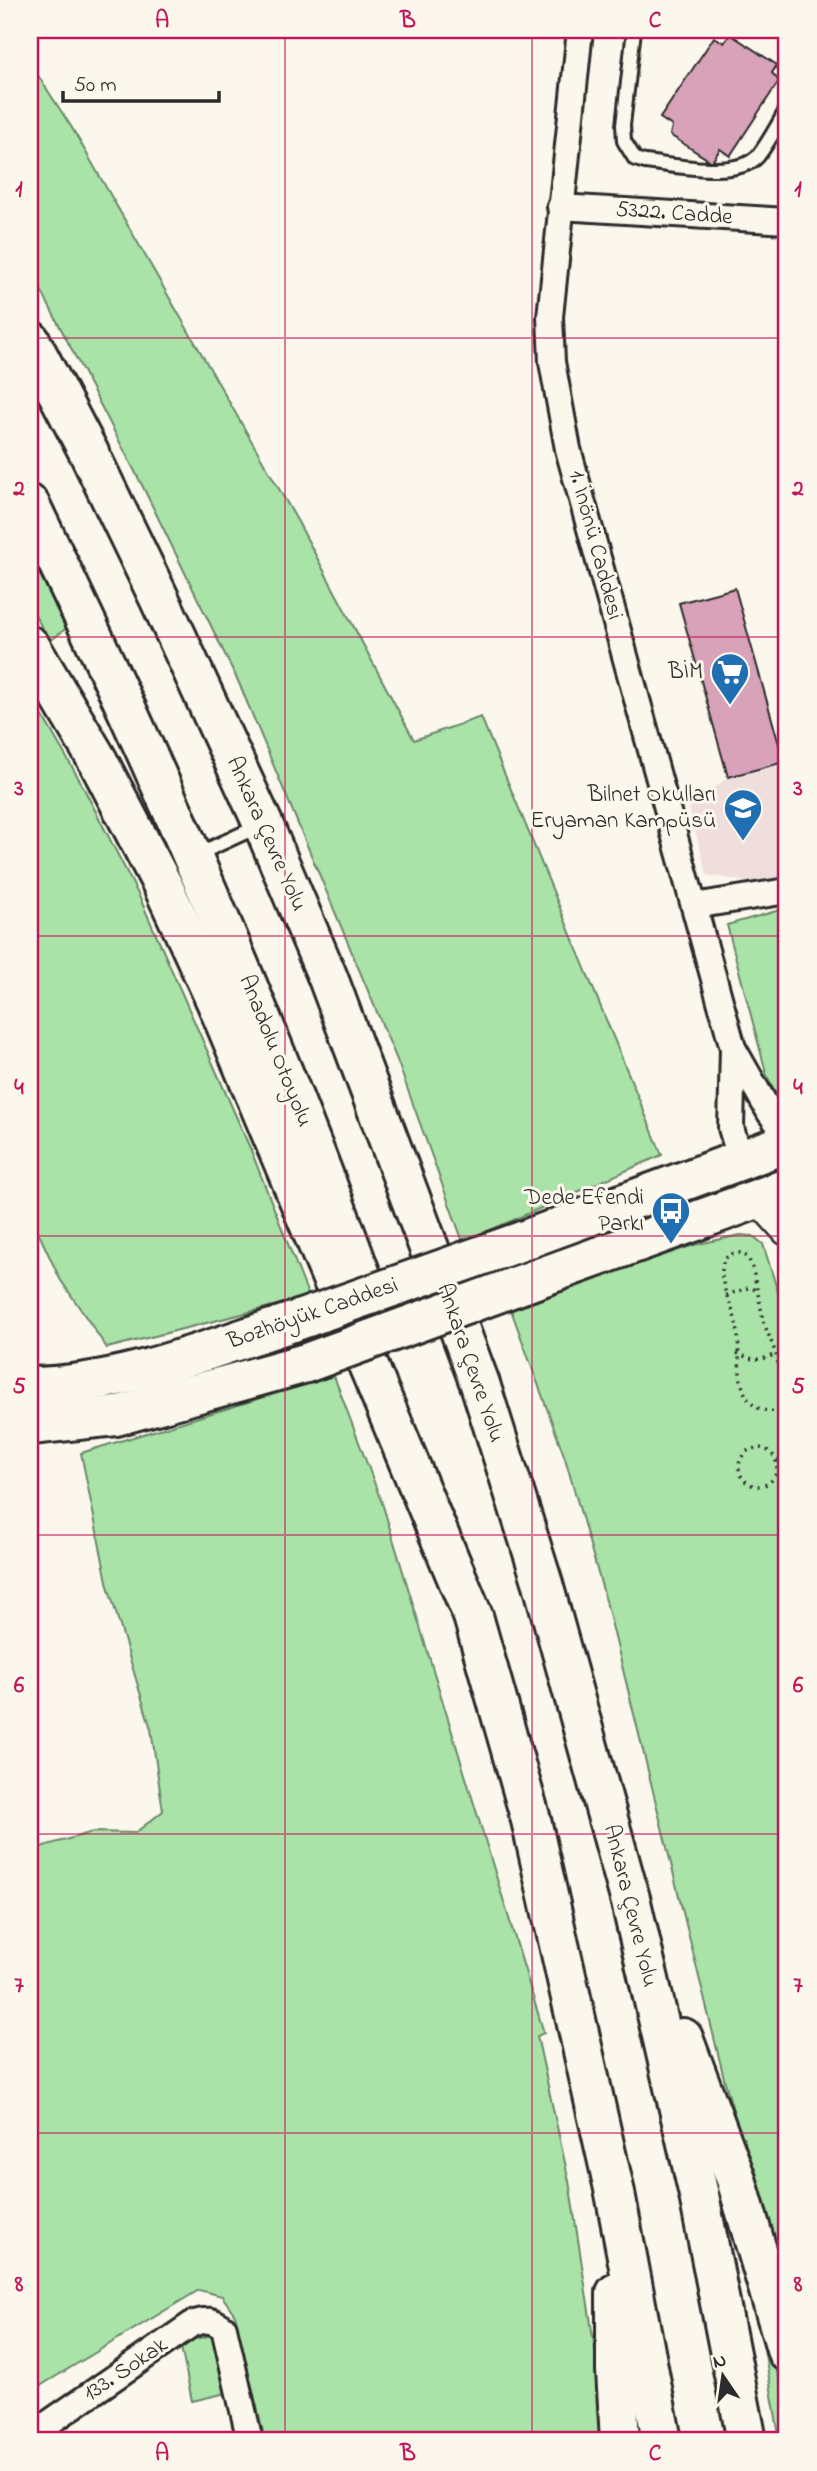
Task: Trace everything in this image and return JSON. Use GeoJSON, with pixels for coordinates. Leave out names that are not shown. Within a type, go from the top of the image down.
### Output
{"type":"FeatureCollection","features":[{"type":"Feature","properties":{"kind":"main road","name":"Ankara Çevre Yolu"},"geometry":{"type":"LineString","coordinates":[[30,340],[159,598],[263,824],[328,978],[480,1384],[543,1584],[631,1902],[699,2195],[747,2441]]}},
{"type":"Feature","properties":{"kind":"main road","name":"Anadolu Otoyolu"},"geometry":{"type":"LineString","coordinates":[[30,505],[91,630],[194,856],[252,992],[334,1201],[404,1395],[473,1616]]}},
{"type":"Feature","properties":{"kind":"main road"},"geometry":{"type":"LineString","coordinates":[[30,646],[98,761],[163,886],[216,1000],[473,1616],[531,1821],[615,2193],[662,2441]]}},
{"type":"Feature","properties":{"kind":"main road","name":"Bozhöyük Caddesi"},"geometry":{"type":"LineString","coordinates":[[30,1387],[50,1387],[115,1377],[293,1322],[787,1143]]}},
{"type":"Feature","properties":{"kind":"main road","name":"Bozhöyük Caddesi"},"geometry":{"type":"LineString","coordinates":[[30,1425],[116,1416],[306,1363],[773,1194]]}},
{"type":"Feature","properties":{"kind":"main road"},"geometry":{"type":"LineString","coordinates":[[631,1902],[736,2179],[787,2352]]}},
{"type":"Feature","properties":{"kind":"main road"},"geometry":{"type":"LineString","coordinates":[[615,2193],[616,2370],[621,2441]]}},
{"type":"Feature","properties":{"kind":"street","name":"1. İnönü Caddesi"},"geometry":{"type":"LineString","coordinates":[[580,30],[550,317],[552,362],[559,411],[733,1048]]}},
{"type":"Feature","properties":{"kind":"street","name":"5322. Cadde"},"geometry":{"type":"LineString","coordinates":[[561,207],[787,221]]}},
{"type":"Feature","properties":{"kind":"street"},"geometry":{"type":"LineString","coordinates":[[694,906],[787,891]]}},
{"type":"Feature","properties":{"kind":"street"},"geometry":{"type":"LineString","coordinates":[[733,1048],[770,1113],[787,1136]]}},
{"type":"Feature","properties":{"kind":"street"},"geometry":{"type":"LineString","coordinates":[[733,1048],[731,1128],[741,1161]]}},
{"type":"Feature","properties":{"kind":"street"},"geometry":{"type":"LineString","coordinates":[[773,1194],[787,1230]]}},
{"type":"Feature","properties":{"kind":"street","name":"133. Sokak"},"geometry":{"type":"LineString","coordinates":[[30,2435],[192,2324],[204,2320],[215,2321],[224,2329],[250,2441]]}},
{"type":"Feature","properties":{"kind":"lane"},"geometry":{"type":"LineString","coordinates":[[634,30],[624,141],[635,159],[708,168],[737,168],[758,156],[787,109]]}},
{"type":"Feature","properties":{"kind":"lane"},"geometry":{"type":"LineString","coordinates":[[194,856],[263,824]]}},
{"type":"Feature","properties":{"kind":"path"},"geometry":{"type":"LineString","coordinates":[[740,1253],[748,1257],[757,1290],[764,1323],[776,1354],[786,1404],[780,1411],[759,1409],[750,1401],[741,1385],[737,1326],[722,1281],[724,1259],[740,1253]]}},
{"type":"Feature","properties":{"kind":"path"},"geometry":{"type":"LineString","coordinates":[[726,1295],[742,1289],[757,1290]]}},
{"type":"Feature","properties":{"kind":"path"},"geometry":{"type":"LineString","coordinates":[[737,1353],[752,1360],[761,1360],[776,1354]]}},
{"type":"Feature","properties":{"kind":"path"},"geometry":{"type":"LineString","coordinates":[[780,1411],[787,1440]]}},
{"type":"Feature","properties":{"kind":"path"},"geometry":{"type":"LineString","coordinates":[[751,1448],[769,1451],[776,1461],[776,1474],[762,1486],[749,1484],[738,1469],[741,1457],[751,1448]]}},
{"type":"Feature","properties":{"kind":"path"},"geometry":{"type":"LineString","coordinates":[[776,1461],[787,1460]]}},
{"type":"Feature","properties":{"kind":"shaded area","name":"Bilnet Okulları Eryaman Kampüsü"},"geometry":{"type":"Polygon","coordinates":[[[787,761],[787,878],[754,883],[707,875],[689,808],[728,777],[787,761]]]}},
{"type":"Feature","properties":{"kind":"green space"},"geometry":{"type":"Polygon","coordinates":[[[30,63],[72,128],[298,522],[414,740],[481,717],[662,1155],[463,1242],[397,1060],[239,683],[143,487],[30,269],[30,63]]]}},
{"type":"Feature","properties":{"kind":"green space"},"geometry":{"type":"Polygon","coordinates":[[[30,556],[68,627],[50,641],[30,607],[30,556]]]}},
{"type":"Feature","properties":{"kind":"green space"},"geometry":{"type":"Polygon","coordinates":[[[30,694],[79,779],[139,896],[250,1148],[309,1297],[107,1348],[60,1279],[30,1215],[30,694]]]}},
{"type":"Feature","properties":{"kind":"green space"},"geometry":{"type":"Polygon","coordinates":[[[787,908],[787,1100],[774,1090],[767,1076],[727,925],[787,908]]]}},
{"type":"Feature","properties":{"kind":"green space"},"geometry":{"type":"Polygon","coordinates":[[[721,1175],[727,1193],[510,1271],[507,1259],[721,1175]]]}},
{"type":"Feature","properties":{"kind":"green space"},"geometry":{"type":"Polygon","coordinates":[[[740,1235],[753,1236],[763,1244],[787,1321],[787,2299],[725,2082],[606,1601],[565,1458],[510,1307],[694,1245],[740,1235]]]}},
{"type":"Feature","properties":{"kind":"green space"},"geometry":{"type":"Polygon","coordinates":[[[334,1376],[383,1506],[544,2033],[537,2036],[569,2181],[601,2389],[603,2441],[265,2441],[235,2315],[222,2296],[199,2290],[30,2392],[30,1850],[93,1832],[135,1833],[163,1811],[151,1729],[108,1586],[81,1453],[334,1376]]]}},
{"type":"Feature","properties":{"kind":"green space"},"geometry":{"type":"Polygon","coordinates":[[[754,2292],[787,2406],[787,2441],[780,2441],[754,2292]]]}},
{"type":"Feature","properties":{"kind":"green space"},"geometry":{"type":"Polygon","coordinates":[[[218,2334],[231,2392],[192,2401],[180,2342],[218,2334]]]}},
{"type":"Feature","properties":{"kind":"building"},"geometry":{"type":"Polygon","coordinates":[[[730,34],[777,65],[772,73],[779,81],[730,156],[720,149],[712,162],[670,135],[672,126],[660,118],[714,37],[724,43],[730,34]]]}},
{"type":"Feature","properties":{"kind":"building"},"geometry":{"type":"Polygon","coordinates":[[[735,588],[784,762],[728,777],[679,603],[735,588]]]}},
{"type":"Feature","properties":{"kind":"place","name":"BİM"},"geometry":{"type":"Point","coordinates":[730,706]}},
{"type":"Feature","properties":{"kind":"place","name":"Bilnet Okulları Eryaman Kampüsü"},"geometry":{"type":"Point","coordinates":[743,842]}},
{"type":"Feature","properties":{"kind":"place","name":"Dede Efendi Parkı"},"geometry":{"type":"Point","coordinates":[671,1245]}}]}
